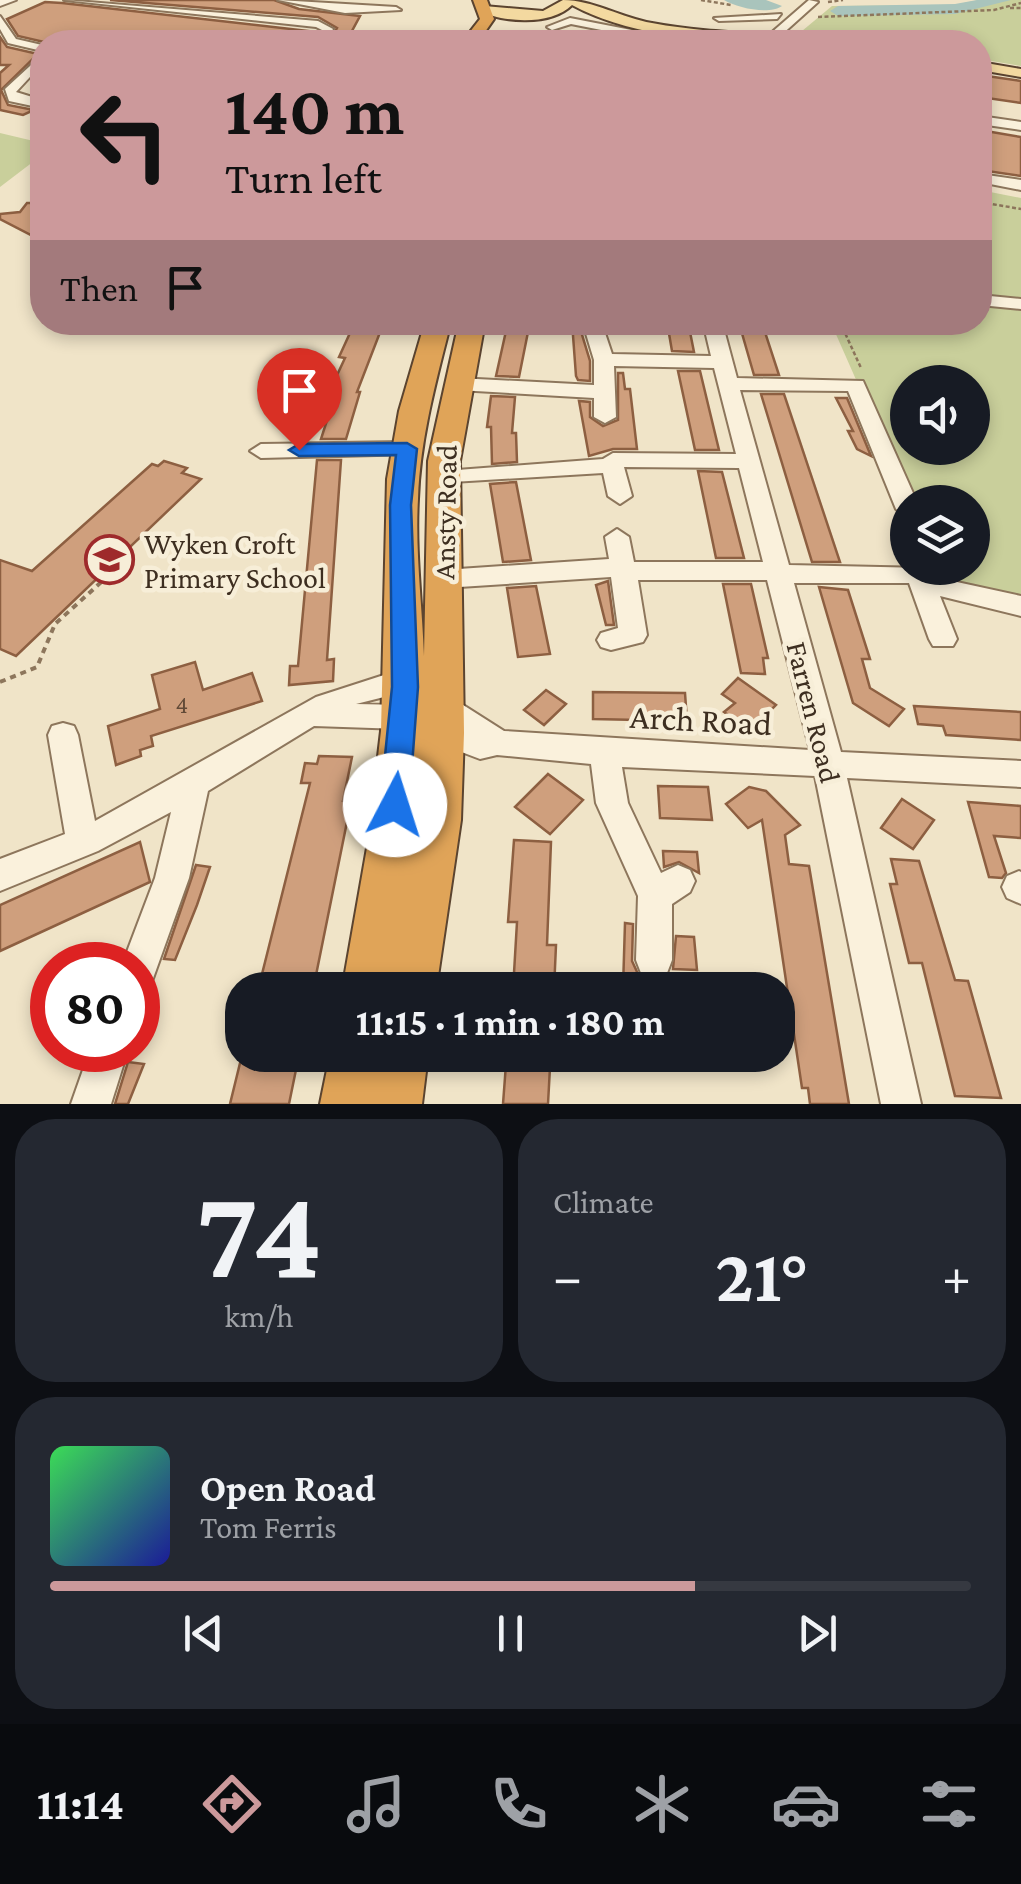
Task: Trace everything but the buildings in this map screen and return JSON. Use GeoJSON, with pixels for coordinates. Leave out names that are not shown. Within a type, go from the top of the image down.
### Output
{"type":"FeatureCollection","features":[{"type":"Feature","properties":{"kind":"highway"},"geometry":{"type":"LineString","coordinates":[[478,6],[486,21],[479,30]]}},
{"type":"Feature","properties":{"kind":"highway","name":"Ansty Road"},"geometry":{"type":"LineString","coordinates":[[413,972],[438,820],[400,505],[407,449],[435,335]]}},
{"type":"Feature","properties":{"kind":"highway","name":"Ansty Road"},"geometry":{"type":"LineString","coordinates":[[371,972],[387,875],[423,710],[444,578],[447,430],[469,335]]}},
{"type":"Feature","properties":{"kind":"highway"},"geometry":{"type":"LineString","coordinates":[[348,1104],[354,1072]]}},
{"type":"Feature","properties":{"kind":"highway"},"geometry":{"type":"LineString","coordinates":[[394,1104],[399,1072]]}},
{"type":"Feature","properties":{"kind":"main road"},"geometry":{"type":"LineString","coordinates":[[553,20],[571,0],[588,11],[692,30]]}},
{"type":"Feature","properties":{"kind":"main road"},"geometry":{"type":"LineString","coordinates":[[478,6],[498,15],[537,14],[553,20],[586,16],[632,30]]}},
{"type":"Feature","properties":{"kind":"main road"},"geometry":{"type":"LineString","coordinates":[[992,69],[1021,72]]}},
{"type":"Feature","properties":{"kind":"street"},"geometry":{"type":"LineString","coordinates":[[0,4],[12,0]]}},
{"type":"Feature","properties":{"kind":"street"},"geometry":{"type":"LineString","coordinates":[[69,0],[120,2],[322,25],[338,19],[345,10]]}},
{"type":"Feature","properties":{"kind":"street"},"geometry":{"type":"LineString","coordinates":[[217,12],[241,0]]}},
{"type":"Feature","properties":{"kind":"street"},"geometry":{"type":"LineString","coordinates":[[283,0],[345,10],[396,10]]}},
{"type":"Feature","properties":{"kind":"street"},"geometry":{"type":"LineString","coordinates":[[720,18],[829,1]]}},
{"type":"Feature","properties":{"kind":"street"},"geometry":{"type":"LineString","coordinates":[[776,30],[797,7]]}},
{"type":"Feature","properties":{"kind":"street"},"geometry":{"type":"LineString","coordinates":[[764,30],[797,7]]}},
{"type":"Feature","properties":{"kind":"street"},"geometry":{"type":"LineString","coordinates":[[0,19],[12,41],[30,45]]}},
{"type":"Feature","properties":{"kind":"street"},"geometry":{"type":"LineString","coordinates":[[553,20],[585,21],[624,30]]}},
{"type":"Feature","properties":{"kind":"street"},"geometry":{"type":"LineString","coordinates":[[322,25],[328,30]]}},
{"type":"Feature","properties":{"kind":"street"},"geometry":{"type":"LineString","coordinates":[[30,71],[9,94],[30,100]]}},
{"type":"Feature","properties":{"kind":"street"},"geometry":{"type":"LineString","coordinates":[[992,106],[1021,110]]}},
{"type":"Feature","properties":{"kind":"street"},"geometry":{"type":"LineString","coordinates":[[992,122],[1021,126]]}},
{"type":"Feature","properties":{"kind":"street"},"geometry":{"type":"LineString","coordinates":[[992,180],[1021,185]]}},
{"type":"Feature","properties":{"kind":"street"},"geometry":{"type":"LineString","coordinates":[[992,301],[1021,304]]}},
{"type":"Feature","properties":{"kind":"street"},"geometry":{"type":"LineString","coordinates":[[596,335],[604,360],[606,417]]}},
{"type":"Feature","properties":{"kind":"street","name":"Farren Road"},"geometry":{"type":"LineString","coordinates":[[716,335],[828,764],[901,1104]]}},
{"type":"Feature","properties":{"kind":"street"},"geometry":{"type":"LineString","coordinates":[[604,360],[856,385],[898,485]]}},
{"type":"Feature","properties":{"kind":"street"},"geometry":{"type":"LineString","coordinates":[[458,384],[604,392]]}},
{"type":"Feature","properties":{"kind":"street"},"geometry":{"type":"LineString","coordinates":[[261,450],[407,449]]}},
{"type":"Feature","properties":{"kind":"street"},"geometry":{"type":"LineString","coordinates":[[444,478],[611,456],[749,461]]}},
{"type":"Feature","properties":{"kind":"street"},"geometry":{"type":"LineString","coordinates":[[611,456],[620,496]]}},
{"type":"Feature","properties":{"kind":"street"},"geometry":{"type":"LineString","coordinates":[[611,640],[633,636],[618,537]]}},
{"type":"Feature","properties":{"kind":"street"},"geometry":{"type":"LineString","coordinates":[[444,578],[588,567],[890,576]]}},
{"type":"Feature","properties":{"kind":"street"},"geometry":{"type":"LineString","coordinates":[[933,585],[943,639]]}},
{"type":"Feature","properties":{"kind":"street"},"geometry":{"type":"LineString","coordinates":[[956,585],[1021,606]]}},
{"type":"Feature","properties":{"kind":"street"},"geometry":{"type":"LineString","coordinates":[[0,875],[84,842],[315,714],[423,710]]}},
{"type":"Feature","properties":{"kind":"street","name":"Arch Road"},"geometry":{"type":"LineString","coordinates":[[423,710],[480,746],[497,743],[605,753],[1021,774]]}},
{"type":"Feature","properties":{"kind":"street"},"geometry":{"type":"LineString","coordinates":[[63,736],[84,842]]}},
{"type":"Feature","properties":{"kind":"street"},"geometry":{"type":"LineString","coordinates":[[605,753],[612,804],[667,888],[654,960]]}},
{"type":"Feature","properties":{"kind":"street"},"geometry":{"type":"LineString","coordinates":[[149,942],[172,878],[194,782]]}},
{"type":"Feature","properties":{"kind":"street"},"geometry":{"type":"LineString","coordinates":[[90,1104],[101,1072]]}},
{"type":"Feature","properties":{"kind":"path"},"geometry":{"type":"LineString","coordinates":[[797,7],[1001,10],[1021,5]]}},
{"type":"Feature","properties":{"kind":"path"},"geometry":{"type":"LineString","coordinates":[[992,204],[1021,210]]}},
{"type":"Feature","properties":{"kind":"path"},"geometry":{"type":"LineString","coordinates":[[0,682],[37,667],[55,624],[108,576]]}},
{"type":"Feature","properties":{"kind":"green space"},"geometry":{"type":"Polygon","coordinates":[[[979,0],[1021,0],[1021,66],[992,61],[992,30],[803,30],[832,6],[954,5],[979,0]]]}},
{"type":"Feature","properties":{"kind":"green space"},"geometry":{"type":"Polygon","coordinates":[[[0,133],[30,140],[30,164],[0,187],[0,133]]]}},
{"type":"Feature","properties":{"kind":"green space"},"geometry":{"type":"Polygon","coordinates":[[[992,192],[1021,198],[1021,614],[952,599],[946,585],[990,585],[990,485],[902,485],[894,465],[990,465],[990,365],[890,365],[890,457],[836,335],[992,335],[992,192]]]}},
{"type":"Feature","properties":{"kind":"waterway"},"geometry":{"type":"LineString","coordinates":[[732,0],[774,6]]}},
{"type":"Feature","properties":{"kind":"waterway"},"geometry":{"type":"LineString","coordinates":[[838,11],[955,9],[1003,0]]}},
{"type":"Feature","properties":{"kind":"place","name":"Wyken Croft Primary School"},"geometry":{"type":"Point","coordinates":[109,560]}},
{"type":"Feature","properties":{"kind":"route"},"geometry":{"type":"LineString","coordinates":[[299,450],[407,449],[400,505],[405,687],[395,805]]}}]}
